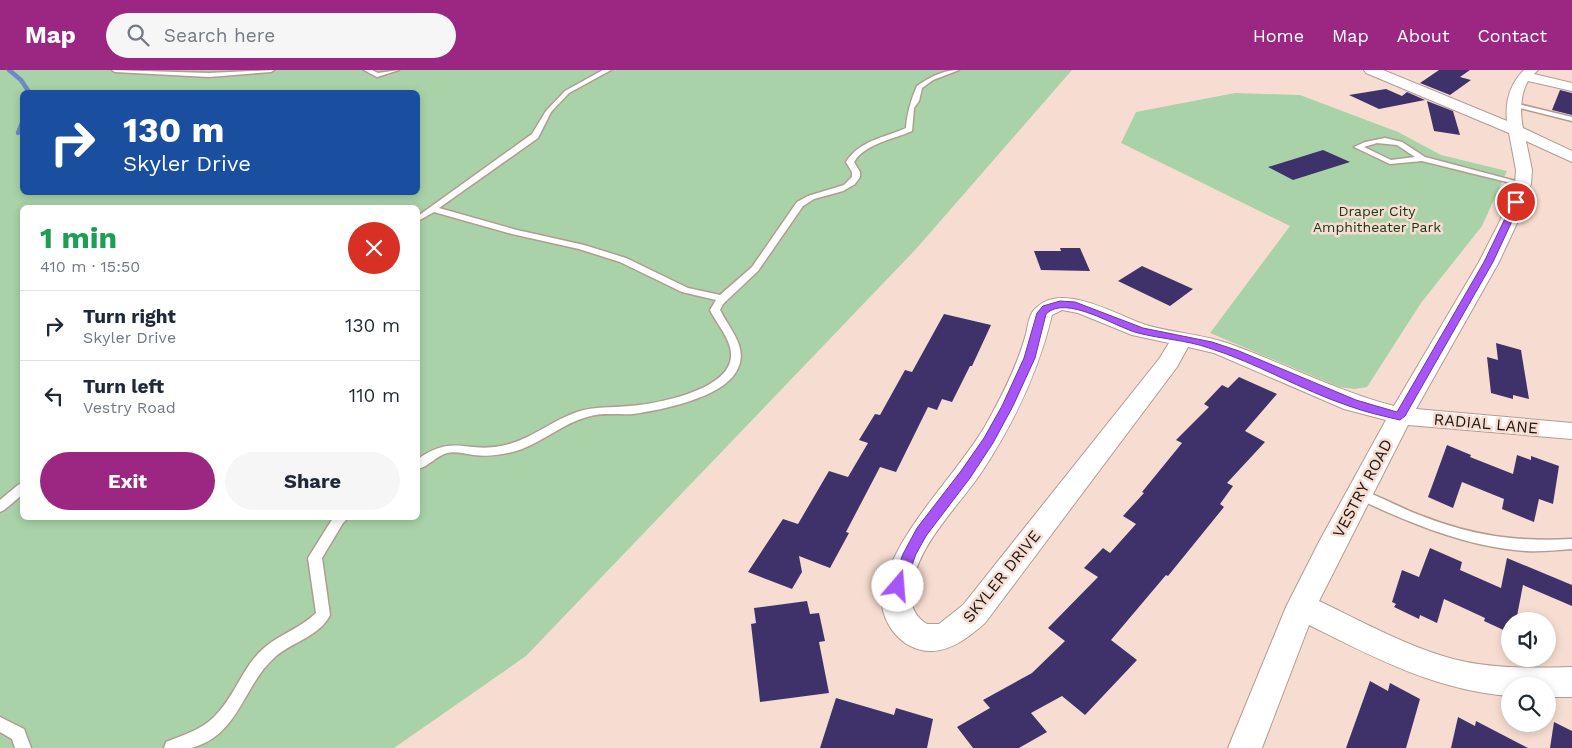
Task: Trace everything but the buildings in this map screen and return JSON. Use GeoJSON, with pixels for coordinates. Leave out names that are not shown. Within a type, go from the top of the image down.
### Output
{"type":"FeatureCollection","features":[{"type":"Feature","properties":{"kind":"street"},"geometry":{"type":"LineString","coordinates":[[1381,71],[1516,130],[1572,157]]}},
{"type":"Feature","properties":{"kind":"street"},"geometry":{"type":"LineString","coordinates":[[1528,73],[1572,87]]}},
{"type":"Feature","properties":{"kind":"street","name":"VESTRY ROAD"},"geometry":{"type":"LineString","coordinates":[[1246,748],[1301,607],[1400,416],[1492,255],[1524,184],[1523,157],[1516,130],[1514,97],[1528,73]]}},
{"type":"Feature","properties":{"kind":"street","name":"SKYLER DRIVE"},"geometry":{"type":"LineString","coordinates":[[1181,340],[1169,362],[974,614],[954,631],[943,636],[931,638],[919,635],[906,627],[898,616],[896,602],[902,570],[921,532],[970,468],[1007,406],[1030,358],[1042,313],[1053,306],[1075,305],[1125,326],[1221,348],[1352,403],[1400,416]]}},
{"type":"Feature","properties":{"kind":"street","name":"RADIAL LANE"},"geometry":{"type":"LineString","coordinates":[[1400,416],[1572,430]]}},
{"type":"Feature","properties":{"kind":"street"},"geometry":{"type":"LineString","coordinates":[[1301,607],[1402,655],[1452,672],[1500,681],[1572,682]]}},
{"type":"Feature","properties":{"kind":"lane"},"geometry":{"type":"LineString","coordinates":[[115,70],[209,75],[271,70]]}},
{"type":"Feature","properties":{"kind":"lane"},"geometry":{"type":"LineString","coordinates":[[368,70],[377,76],[396,70]]}},
{"type":"Feature","properties":{"kind":"lane"},"geometry":{"type":"LineString","coordinates":[[420,218],[535,136],[541,130],[548,112],[570,88],[608,70]]}},
{"type":"Feature","properties":{"kind":"lane"},"geometry":{"type":"LineString","coordinates":[[420,464],[443,450],[458,448],[491,452],[509,449],[530,440],[560,423],[585,413],[632,410],[661,405],[710,388],[726,380],[734,370],[737,360],[733,340],[724,329],[715,310],[722,298],[744,282],[756,268],[803,201],[848,186],[856,177],[856,172],[850,162],[851,158],[869,145],[908,129],[911,108],[916,101],[919,87],[931,79],[956,70]]}},
{"type":"Feature","properties":{"kind":"lane"},"geometry":{"type":"LineString","coordinates":[[1514,105],[1572,119]]}},
{"type":"Feature","properties":{"kind":"lane"},"geometry":{"type":"LineString","coordinates":[[1422,159],[1411,149],[1390,139],[1373,140],[1358,147],[1390,162],[1422,159],[1524,184]]}},
{"type":"Feature","properties":{"kind":"lane"},"geometry":{"type":"LineString","coordinates":[[432,209],[515,232],[545,237],[623,260],[685,290],[722,298]]}},
{"type":"Feature","properties":{"kind":"lane"},"geometry":{"type":"LineString","coordinates":[[0,507],[20,490]]}},
{"type":"Feature","properties":{"kind":"lane"},"geometry":{"type":"LineString","coordinates":[[1358,494],[1424,523],[1472,538],[1520,545],[1572,544]]}},
{"type":"Feature","properties":{"kind":"lane"},"geometry":{"type":"LineString","coordinates":[[172,748],[200,736],[218,724],[232,707],[258,665],[270,651],[304,631],[323,615],[315,558],[338,520]]}},
{"type":"Feature","properties":{"kind":"lane"},"geometry":{"type":"LineString","coordinates":[[0,724],[18,734],[23,748]]}},
{"type":"Feature","properties":{"kind":"green space"},"geometry":{"type":"Polygon","coordinates":[[[0,70],[1072,70],[916,249],[526,656],[394,748],[0,748],[0,70]]]}},
{"type":"Feature","properties":{"kind":"green space","name":"Draper City Amphitheater Park"},"geometry":{"type":"Polygon","coordinates":[[[1235,93],[1300,95],[1398,132],[1441,155],[1507,171],[1482,226],[1421,303],[1367,387],[1355,389],[1339,387],[1210,333],[1290,226],[1121,143],[1136,112],[1235,93]]]}},
{"type":"Feature","properties":{"kind":"waterway"},"geometry":{"type":"LineString","coordinates":[[9,70],[21,80],[28,90]]}},
{"type":"Feature","properties":{"kind":"waterway"},"geometry":{"type":"LineString","coordinates":[[18,133],[20,128]]}},
{"type":"Feature","properties":{"kind":"route"},"geometry":{"type":"LineString","coordinates":[[898,586],[902,570],[921,532],[966,474],[988,440],[1020,383],[1036,339],[1039,321],[1046,308],[1060,304],[1075,305],[1091,310],[1125,326],[1167,337],[1209,344],[1235,353],[1352,403],[1400,416],[1489,262],[1516,202]]}}]}
